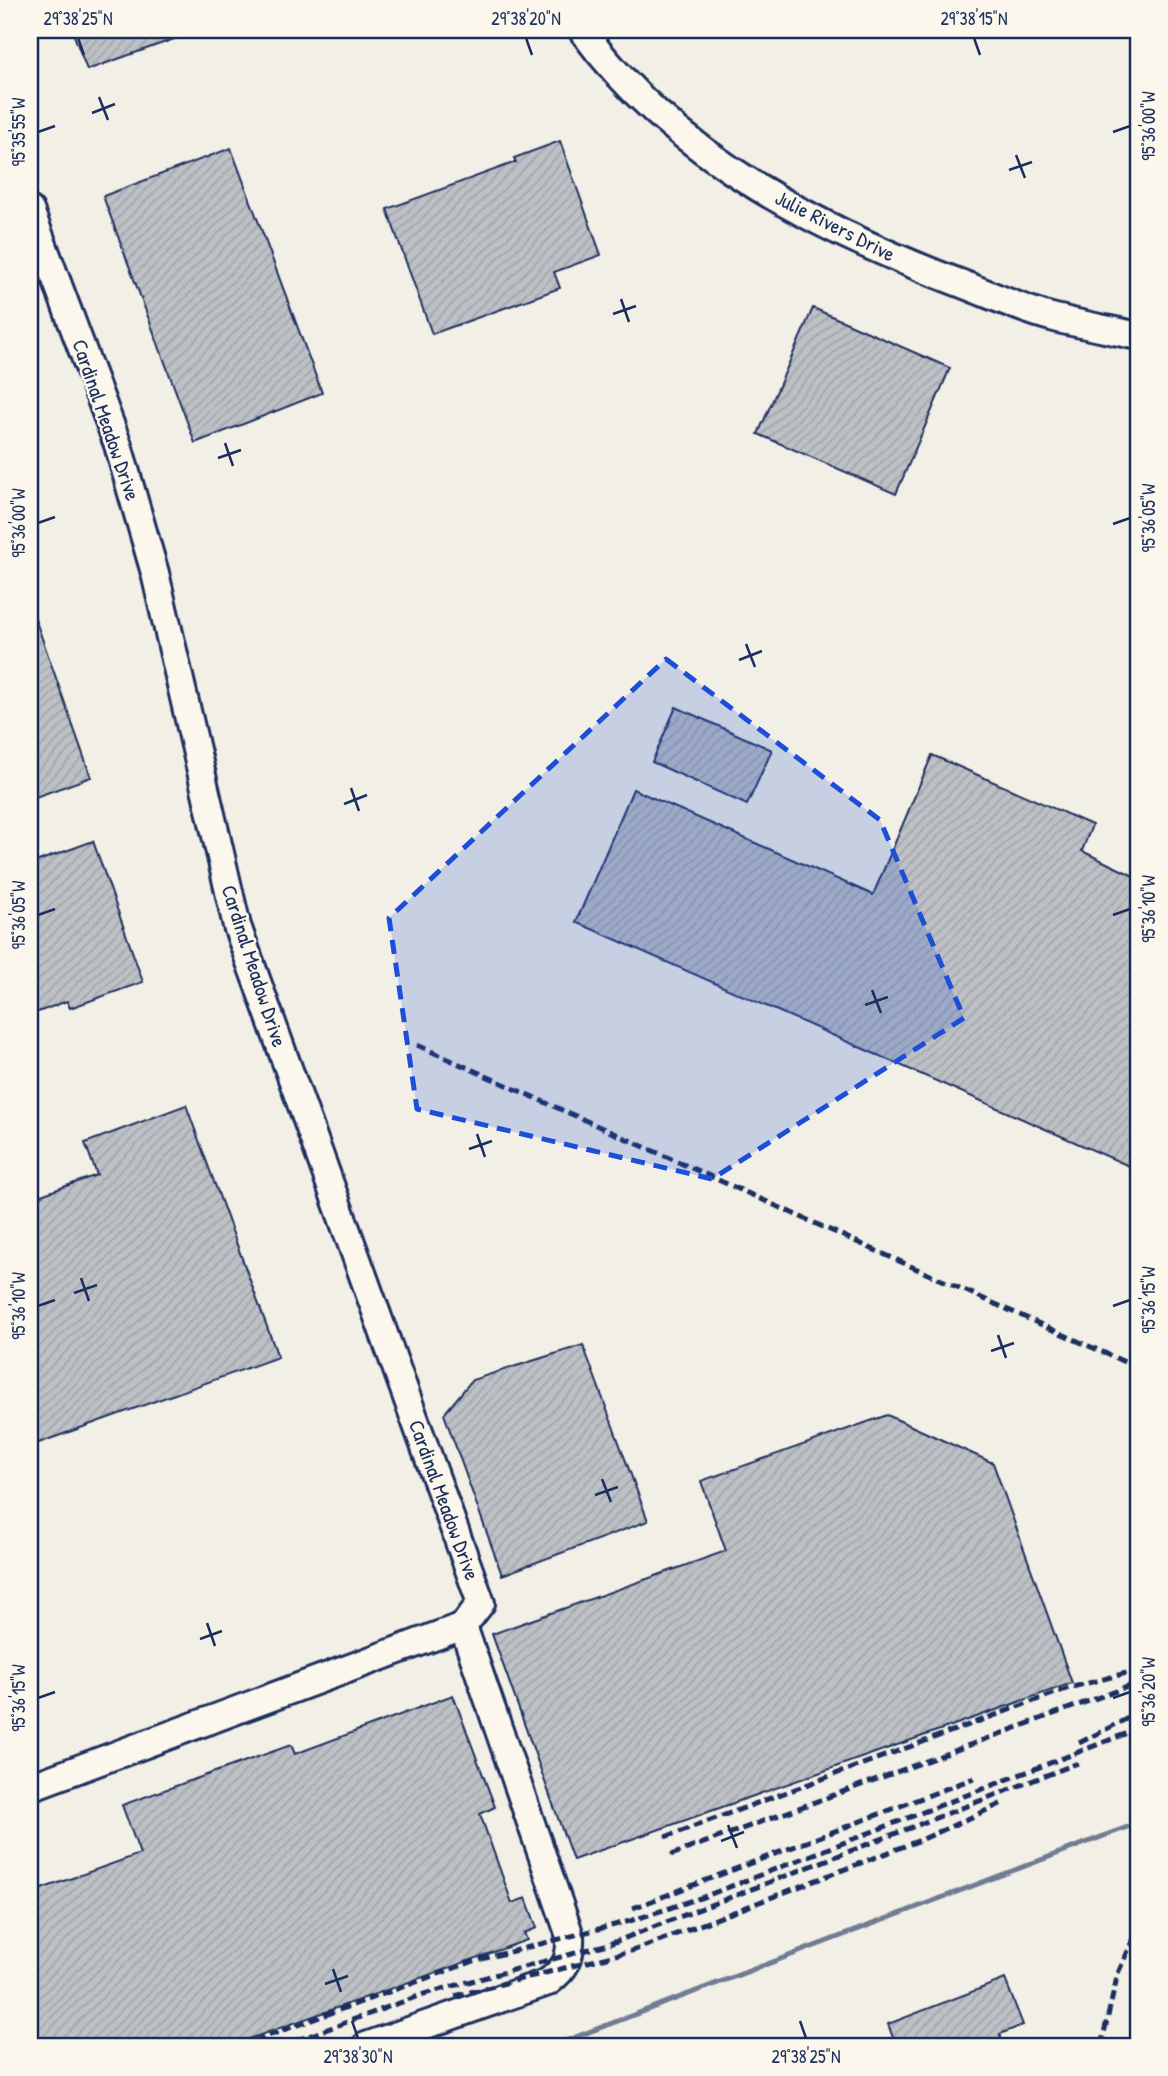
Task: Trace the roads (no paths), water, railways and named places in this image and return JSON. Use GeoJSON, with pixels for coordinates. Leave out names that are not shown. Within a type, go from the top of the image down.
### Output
{"type":"FeatureCollection","features":[{"type":"Feature","properties":{"kind":"street","name":"Julie Rivers Drive"},"geometry":{"type":"LineString","coordinates":[[582,30],[601,55],[683,136],[794,210],[924,270],[1052,318],[1138,336]]}},
{"type":"Feature","properties":{"kind":"street","name":"Cardinal Meadow Drive"},"geometry":{"type":"LineString","coordinates":[[30,210],[122,458],[155,573],[237,926],[481,1603],[463,1626]]}},
{"type":"Feature","properties":{"kind":"street"},"geometry":{"type":"LineString","coordinates":[[30,1787],[463,1626],[570,1936],[570,1954],[565,1968],[548,1982],[366,2046]]}},
{"type":"Feature","properties":{"kind":"waterway"},"geometry":{"type":"LineString","coordinates":[[552,2046],[1138,1823]]}},
{"type":"Feature","properties":{"kind":"railway"},"geometry":{"type":"LineString","coordinates":[[417,1045],[1138,1368]]}},
{"type":"Feature","properties":{"kind":"railway"},"geometry":{"type":"LineString","coordinates":[[665,1837],[1069,1688],[1138,1670]]}},
{"type":"Feature","properties":{"kind":"railway"},"geometry":{"type":"LineString","coordinates":[[671,1855],[1138,1683]]}},
{"type":"Feature","properties":{"kind":"railway"},"geometry":{"type":"LineString","coordinates":[[1079,1743],[1138,1713]]}},
{"type":"Feature","properties":{"kind":"railway"},"geometry":{"type":"LineString","coordinates":[[240,2046],[474,1961],[630,1921],[703,1897],[1138,1729]]}},
{"type":"Feature","properties":{"kind":"railway"},"geometry":{"type":"LineString","coordinates":[[281,2046],[424,1994],[612,1943],[1078,1763]]}},
{"type":"Feature","properties":{"kind":"railway"},"geometry":{"type":"LineString","coordinates":[[633,1908],[974,1778]]}},
{"type":"Feature","properties":{"kind":"railway"},"geometry":{"type":"LineString","coordinates":[[455,1996],[635,1950],[923,1839],[1005,1802]]}},
{"type":"Feature","properties":{"kind":"railway"},"geometry":{"type":"LineString","coordinates":[[1101,2046],[1118,1973],[1138,1929]]}}]}
